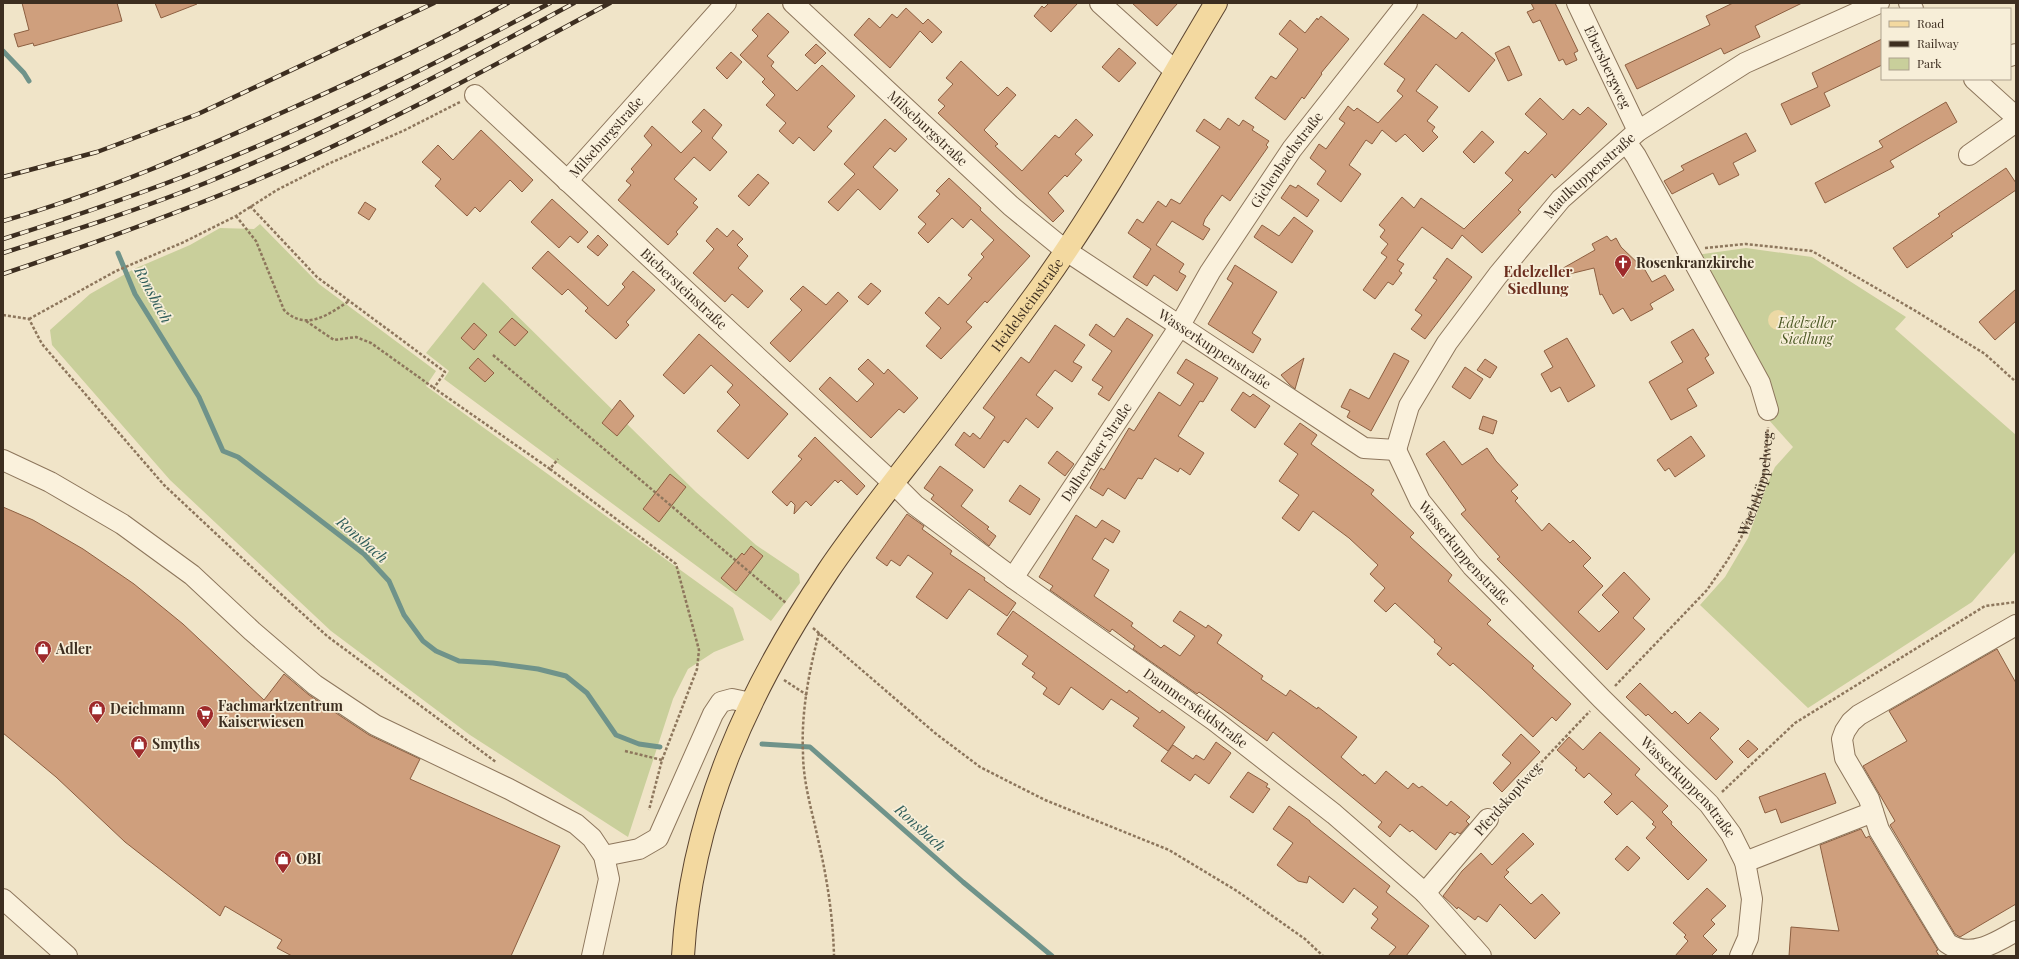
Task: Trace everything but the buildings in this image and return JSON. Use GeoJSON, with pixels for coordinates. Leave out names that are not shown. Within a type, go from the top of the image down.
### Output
{"type":"FeatureCollection","features":[{"type":"Feature","properties":{"kind":"main road","name":"Heidelsteinstraße"},"geometry":{"type":"LineString","coordinates":[[683,956],[689,900],[697,854],[706,816],[735,737],[767,670],[828,570],[936,428],[1033,297],[1065,250],[1101,196],[1216,3]]}},
{"type":"Feature","properties":{"kind":"street","name":"Milseburgstraße"},"geometry":{"type":"LineString","coordinates":[[567,181],[726,3]]}},
{"type":"Feature","properties":{"kind":"street","name":"Milseburgstraße"},"geometry":{"type":"LineString","coordinates":[[792,3],[1011,206],[1065,250]]}},
{"type":"Feature","properties":{"kind":"street"},"geometry":{"type":"LineString","coordinates":[[1100,3],[1175,71]]}},
{"type":"Feature","properties":{"kind":"street","name":"Gichenbachstraße"},"geometry":{"type":"LineString","coordinates":[[1180,326],[1210,272],[1292,149],[1406,3]]}},
{"type":"Feature","properties":{"kind":"street","name":"Ebersbergweg"},"geometry":{"type":"LineString","coordinates":[[1577,3],[1632,137]]}},
{"type":"Feature","properties":{"kind":"street","name":"Maulkuppenstraße"},"geometry":{"type":"LineString","coordinates":[[1396,450],[1409,406],[1447,343],[1489,287],[1561,199],[1632,137],[1745,63],[1879,3]]}},
{"type":"Feature","properties":{"kind":"street"},"geometry":{"type":"LineString","coordinates":[[1975,80],[2016,117]]}},
{"type":"Feature","properties":{"kind":"street","name":"Biebersteinstraße"},"geometry":{"type":"LineString","coordinates":[[475,95],[893,483]]}},
{"type":"Feature","properties":{"kind":"street"},"geometry":{"type":"LineString","coordinates":[[1970,156],[2016,122]]}},
{"type":"Feature","properties":{"kind":"street","name":"Wachtküppelweg"},"geometry":{"type":"LineString","coordinates":[[1632,137],[1636,156],[1760,383],[1768,410]]}},
{"type":"Feature","properties":{"kind":"street","name":"Wasserkuppenstraße"},"geometry":{"type":"LineString","coordinates":[[1065,250],[1364,448],[1396,450],[1420,501],[1472,566],[1602,699],[1709,804],[1731,834],[1745,862],[1752,899],[1748,938],[1740,956]]}},
{"type":"Feature","properties":{"kind":"street","name":"Dalherdaer Straße"},"geometry":{"type":"LineString","coordinates":[[1013,578],[1180,326]]}},
{"type":"Feature","properties":{"kind":"street"},"geometry":{"type":"LineString","coordinates":[[3,460],[50,482],[122,524],[192,575],[252,631],[315,685],[375,725],[509,789],[576,824],[592,838],[604,856],[609,878],[592,956]]}},
{"type":"Feature","properties":{"kind":"street","name":"Dammersfeldstraße"},"geometry":{"type":"LineString","coordinates":[[893,483],[915,505],[1013,578],[1215,721],[1334,814],[1425,893],[1481,956]]}},
{"type":"Feature","properties":{"kind":"street"},"geometry":{"type":"LineString","coordinates":[[2016,625],[1859,716],[1851,722],[1845,730],[1842,749],[1845,758],[1869,799],[1879,830],[1953,951],[1962,955],[1972,956],[2016,931]]}},
{"type":"Feature","properties":{"kind":"street"},"geometry":{"type":"LineString","coordinates":[[604,856],[639,849],[658,838],[713,714],[721,702],[732,699],[751,703]]}},
{"type":"Feature","properties":{"kind":"street"},"geometry":{"type":"LineString","coordinates":[[1745,862],[1873,812]]}},
{"type":"Feature","properties":{"kind":"street","name":"Pferdskopfweg"},"geometry":{"type":"LineString","coordinates":[[1425,893],[1488,819]]}},
{"type":"Feature","properties":{"kind":"street"},"geometry":{"type":"LineString","coordinates":[[3,900],[67,956]]}},
{"type":"Feature","properties":{"kind":"path"},"geometry":{"type":"LineString","coordinates":[[3,316],[29,319],[116,271],[146,259],[236,216],[250,206],[328,164],[403,131],[475,95]]}},
{"type":"Feature","properties":{"kind":"path"},"geometry":{"type":"LineString","coordinates":[[250,206],[317,277],[445,372],[434,388]]}},
{"type":"Feature","properties":{"kind":"path"},"geometry":{"type":"LineString","coordinates":[[236,216],[256,241],[284,310],[290,316],[306,321],[334,340],[356,337],[371,343],[550,470],[676,564],[698,650],[697,669],[662,760],[648,812]]}},
{"type":"Feature","properties":{"kind":"path"},"geometry":{"type":"LineString","coordinates":[[1687,249],[1746,244],[1812,251],[1914,310],[1985,354],[2016,382]]}},
{"type":"Feature","properties":{"kind":"path"},"geometry":{"type":"LineString","coordinates":[[306,321],[322,318],[349,301]]}},
{"type":"Feature","properties":{"kind":"path"},"geometry":{"type":"LineString","coordinates":[[29,319],[42,344],[170,491],[327,636],[498,763]]}},
{"type":"Feature","properties":{"kind":"path"},"geometry":{"type":"LineString","coordinates":[[493,356],[780,596],[799,617]]}},
{"type":"Feature","properties":{"kind":"path","name":"Wachtküppelweg"},"geometry":{"type":"LineString","coordinates":[[1614,686],[1707,590],[1731,556],[1756,501],[1764,475],[1768,450],[1768,410]]}},
{"type":"Feature","properties":{"kind":"path"},"geometry":{"type":"LineString","coordinates":[[550,470],[558,459]]}},
{"type":"Feature","properties":{"kind":"path"},"geometry":{"type":"LineString","coordinates":[[1719,795],[1795,723],[1985,606],[2016,602]]}},
{"type":"Feature","properties":{"kind":"path"},"geometry":{"type":"LineString","coordinates":[[834,956],[833,918],[828,883],[804,773],[803,753],[807,695],[813,657],[819,633],[935,733],[980,767],[1044,800],[1169,850],[1237,891],[1305,940],[1323,956]]}},
{"type":"Feature","properties":{"kind":"path"},"geometry":{"type":"LineString","coordinates":[[782,679],[807,695]]}},
{"type":"Feature","properties":{"kind":"path","name":"Pferdskopfweg"},"geometry":{"type":"LineString","coordinates":[[1488,819],[1594,707]]}},
{"type":"Feature","properties":{"kind":"path"},"geometry":{"type":"LineString","coordinates":[[625,751],[662,760]]}},
{"type":"Feature","properties":{"kind":"green space"},"geometry":{"type":"Polygon","coordinates":[[[260,224],[319,284],[436,371],[426,386],[733,608],[744,640],[714,652],[688,669],[673,699],[628,837],[470,735],[331,631],[170,480],[52,345],[50,330],[90,294],[134,269],[190,245],[220,228],[254,229],[260,224]]]}},
{"type":"Feature","properties":{"kind":"green space"},"geometry":{"type":"Polygon","coordinates":[[[1746,248],[1812,257],[1906,317],[1895,329],[2016,435],[2016,551],[1972,602],[1808,708],[1700,605],[1725,577],[1748,538],[1768,482],[1775,467],[1793,447],[1768,419],[1696,255],[1746,248]]]}},
{"type":"Feature","properties":{"kind":"green space"},"geometry":{"type":"Polygon","coordinates":[[[483,282],[696,492],[756,545],[799,574],[800,583],[771,621],[444,379],[449,371],[426,353],[483,282]]]}},
{"type":"Feature","properties":{"kind":"sand"},"geometry":{"type":"Polygon","coordinates":[[[1778,310],[1785,313],[1788,320],[1785,327],[1778,330],[1771,327],[1768,320],[1771,313],[1778,310]]]}},
{"type":"Feature","properties":{"kind":"waterway","name":"Ronsbach"},"geometry":{"type":"LineString","coordinates":[[3,51],[24,73],[29,81]]}},
{"type":"Feature","properties":{"kind":"waterway","name":"Ronsbach"},"geometry":{"type":"LineString","coordinates":[[118,253],[135,294],[199,397],[223,451],[238,457],[364,554],[389,581],[404,615],[423,641],[436,651],[459,661],[493,663],[538,669],[566,676],[587,693],[616,735],[639,744],[660,747]]}},
{"type":"Feature","properties":{"kind":"waterway","name":"Ronsbach"},"geometry":{"type":"LineString","coordinates":[[762,744],[810,747],[963,882],[1052,956]]}},
{"type":"Feature","properties":{"kind":"railway"},"geometry":{"type":"LineString","coordinates":[[3,177],[97,152],[198,114],[434,3]]}},
{"type":"Feature","properties":{"kind":"railway"},"geometry":{"type":"LineString","coordinates":[[3,221],[77,198],[220,140],[318,97],[400,58],[508,3]]}},
{"type":"Feature","properties":{"kind":"railway"},"geometry":{"type":"LineString","coordinates":[[3,239],[127,198],[245,152],[377,91],[550,3]]}},
{"type":"Feature","properties":{"kind":"railway"},"geometry":{"type":"LineString","coordinates":[[3,253],[81,228],[157,201],[208,182],[301,142],[439,75],[574,3]]}},
{"type":"Feature","properties":{"kind":"railway"},"geometry":{"type":"LineString","coordinates":[[3,274],[150,222],[294,164],[414,107],[610,3]]}},
{"type":"Feature","properties":{"kind":"place","name":"Rosenkranzkirche"},"geometry":{"type":"Point","coordinates":[1623,278]}},
{"type":"Feature","properties":{"kind":"place","name":"Adler"},"geometry":{"type":"Point","coordinates":[43,664]}},
{"type":"Feature","properties":{"kind":"place","name":"Deichmann"},"geometry":{"type":"Point","coordinates":[97,724]}},
{"type":"Feature","properties":{"kind":"place","name":"Fachmarktzentrum Kaiserwiesen"},"geometry":{"type":"Point","coordinates":[205,729]}},
{"type":"Feature","properties":{"kind":"place","name":"Smyths"},"geometry":{"type":"Point","coordinates":[139,759]}},
{"type":"Feature","properties":{"kind":"place","name":"OBI"},"geometry":{"type":"Point","coordinates":[283,874]}},
{"type":"Feature","properties":{"kind":"district","name":"Edelzeller Siedlung"},"geometry":{"type":"Point","coordinates":[1538,280]}}]}
